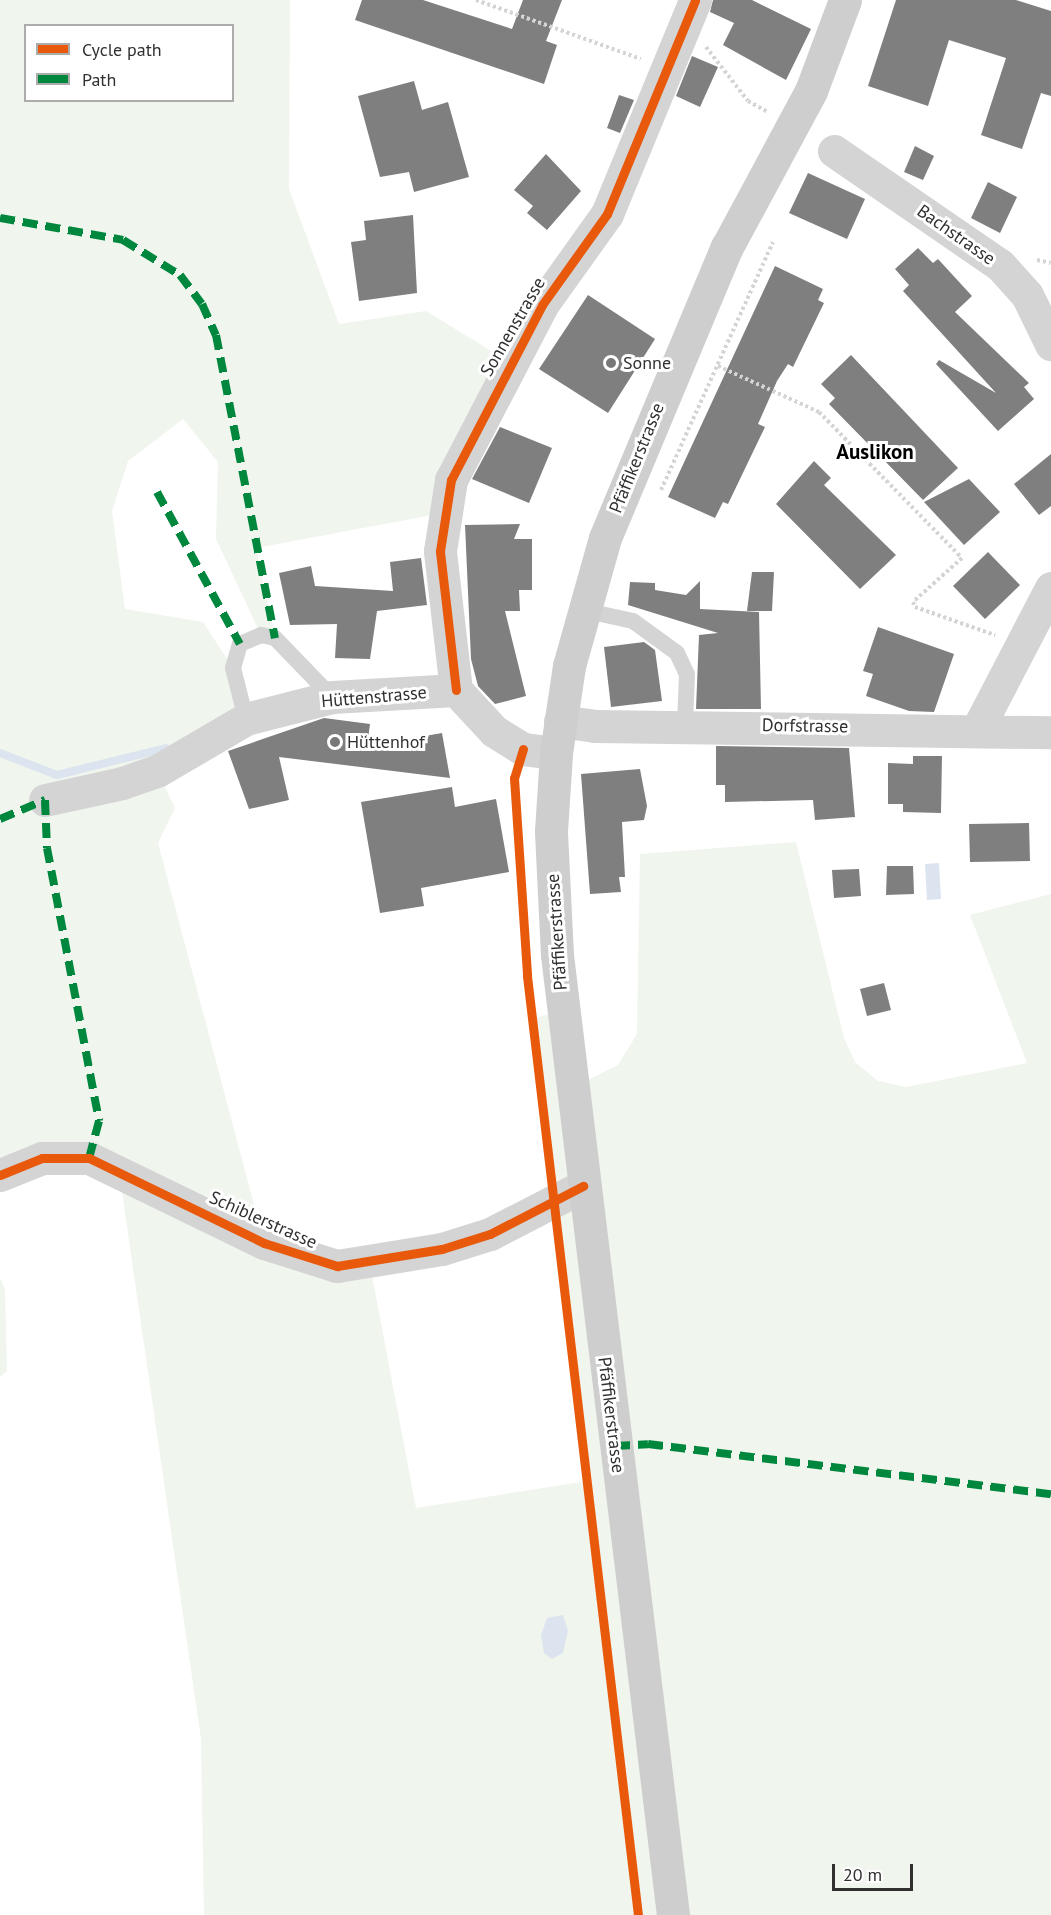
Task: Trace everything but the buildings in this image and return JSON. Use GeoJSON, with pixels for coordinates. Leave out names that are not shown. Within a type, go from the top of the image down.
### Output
{"type":"FeatureCollection","features":[{"type":"Feature","properties":{"kind":"main road","name":"Pfäffikerstrasse"},"geometry":{"type":"LineString","coordinates":[[673,1915],[583,1185],[553,898],[556,753],[560,721],[583,610],[604,538],[700,310],[758,184],[794,125],[845,0]]}},
{"type":"Feature","properties":{"kind":"street","name":"Sonnenstrasse"},"geometry":{"type":"LineString","coordinates":[[456,690],[440,551],[451,480],[542,305],[607,214],[688,12]]}},
{"type":"Feature","properties":{"kind":"street","name":"Bachstrasse"},"geometry":{"type":"LineString","coordinates":[[834,151],[1000,265],[1026,296],[1051,344]]}},
{"type":"Feature","properties":{"kind":"street"},"geometry":{"type":"LineString","coordinates":[[977,730],[1051,588]]}},
{"type":"Feature","properties":{"kind":"street","name":"Hüttenstrasse"},"geometry":{"type":"LineString","coordinates":[[45,800],[157,771],[246,719],[332,697],[456,690]]}},
{"type":"Feature","properties":{"kind":"street"},"geometry":{"type":"LineString","coordinates":[[456,690],[495,731],[523,749],[556,753]]}},
{"type":"Feature","properties":{"kind":"street","name":"Dorfstrasse"},"geometry":{"type":"LineString","coordinates":[[560,721],[595,726],[685,723],[1051,732]]}},
{"type":"Feature","properties":{"kind":"street","name":"Schiblerstrasse"},"geometry":{"type":"LineString","coordinates":[[0,1175],[42,1158],[90,1158],[264,1243],[337,1266],[370,1265],[452,1246],[490,1234],[583,1185]]}},
{"type":"Feature","properties":{"kind":"lane"},"geometry":{"type":"LineString","coordinates":[[583,610],[633,621],[677,653],[687,674],[685,723]]}},
{"type":"Feature","properties":{"kind":"lane"},"geometry":{"type":"LineString","coordinates":[[246,719],[233,668],[240,644],[261,635],[275,638],[332,697]]}},
{"type":"Feature","properties":{"kind":"path"},"geometry":{"type":"LineString","coordinates":[[476,0],[664,68]]}},
{"type":"Feature","properties":{"kind":"path"},"geometry":{"type":"LineString","coordinates":[[688,12],[748,101],[794,125]]}},
{"type":"Feature","properties":{"kind":"path"},"geometry":{"type":"LineString","coordinates":[[656,499],[773,242]]}},
{"type":"Feature","properties":{"kind":"path"},"geometry":{"type":"LineString","coordinates":[[718,366],[819,412],[962,558],[913,602],[915,608],[1021,644]]}},
{"type":"Feature","properties":{"kind":"shaded area"},"geometry":{"type":"Polygon","coordinates":[[[0,0],[290,0],[289,189],[339,324],[426,311],[511,363],[443,513],[256,548],[275,638],[261,635],[216,539],[218,462],[183,419],[128,461],[112,511],[125,609],[203,622],[233,668],[246,719],[157,771],[175,808],[158,843],[264,1242],[370,1265],[416,1508],[587,1481],[532,1019],[563,1010],[573,1087],[618,1065],[637,1034],[640,854],[796,842],[844,1038],[855,1062],[878,1081],[906,1087],[1027,1063],[970,915],[1051,894],[1051,1915],[204,1915],[201,1739],[119,1171],[0,1175],[0,0]]]}},
{"type":"Feature","properties":{"kind":"shaded area"},"geometry":{"type":"Polygon","coordinates":[[[939,863],[941,899],[927,900],[925,864],[939,863]]]}},
{"type":"Feature","properties":{"kind":"shaded area"},"geometry":{"type":"Polygon","coordinates":[[[0,1278],[5,1290],[7,1371],[0,1377],[0,1278]]]}},
{"type":"Feature","properties":{"kind":"shaded area"},"geometry":{"type":"Polygon","coordinates":[[[563,1615],[568,1631],[563,1653],[552,1659],[544,1653],[541,1635],[547,1618],[563,1615]]]}},
{"type":"Feature","properties":{"kind":"waterway"},"geometry":{"type":"LineString","coordinates":[[0,753],[57,775],[166,748]]}},
{"type":"Feature","properties":{"kind":"marked path"},"geometry":{"type":"LineString","coordinates":[[0,218],[123,240],[180,275],[202,304],[216,335],[275,638]]}},
{"type":"Feature","properties":{"kind":"marked path"},"geometry":{"type":"LineString","coordinates":[[157,492],[240,644]]}},
{"type":"Feature","properties":{"kind":"marked path"},"geometry":{"type":"LineString","coordinates":[[0,819],[45,800],[47,848],[99,1121],[89,1158]]}},
{"type":"Feature","properties":{"kind":"marked path"},"geometry":{"type":"LineString","coordinates":[[615,1446],[648,1444],[1051,1494]]}},
{"type":"Feature","properties":{"kind":"cycle path"},"geometry":{"type":"LineString","coordinates":[[456,690],[440,551],[451,480],[542,305],[607,214],[695,0]]}},
{"type":"Feature","properties":{"kind":"cycle path"},"geometry":{"type":"LineString","coordinates":[[523,749],[514,778],[527,976],[638,1915]]}},
{"type":"Feature","properties":{"kind":"cycle path"},"geometry":{"type":"LineString","coordinates":[[0,1175],[42,1158],[89,1158],[264,1243],[337,1266],[442,1249],[490,1234],[583,1186]]}},
{"type":"Feature","properties":{"kind":"place","name":"Sonne"},"geometry":{"type":"Point","coordinates":[611,363]}},
{"type":"Feature","properties":{"kind":"place","name":"Hüttenhof"},"geometry":{"type":"Point","coordinates":[335,742]}},
{"type":"Feature","properties":{"kind":"district","name":"Auslikon"},"geometry":{"type":"Point","coordinates":[875,452]}}]}
